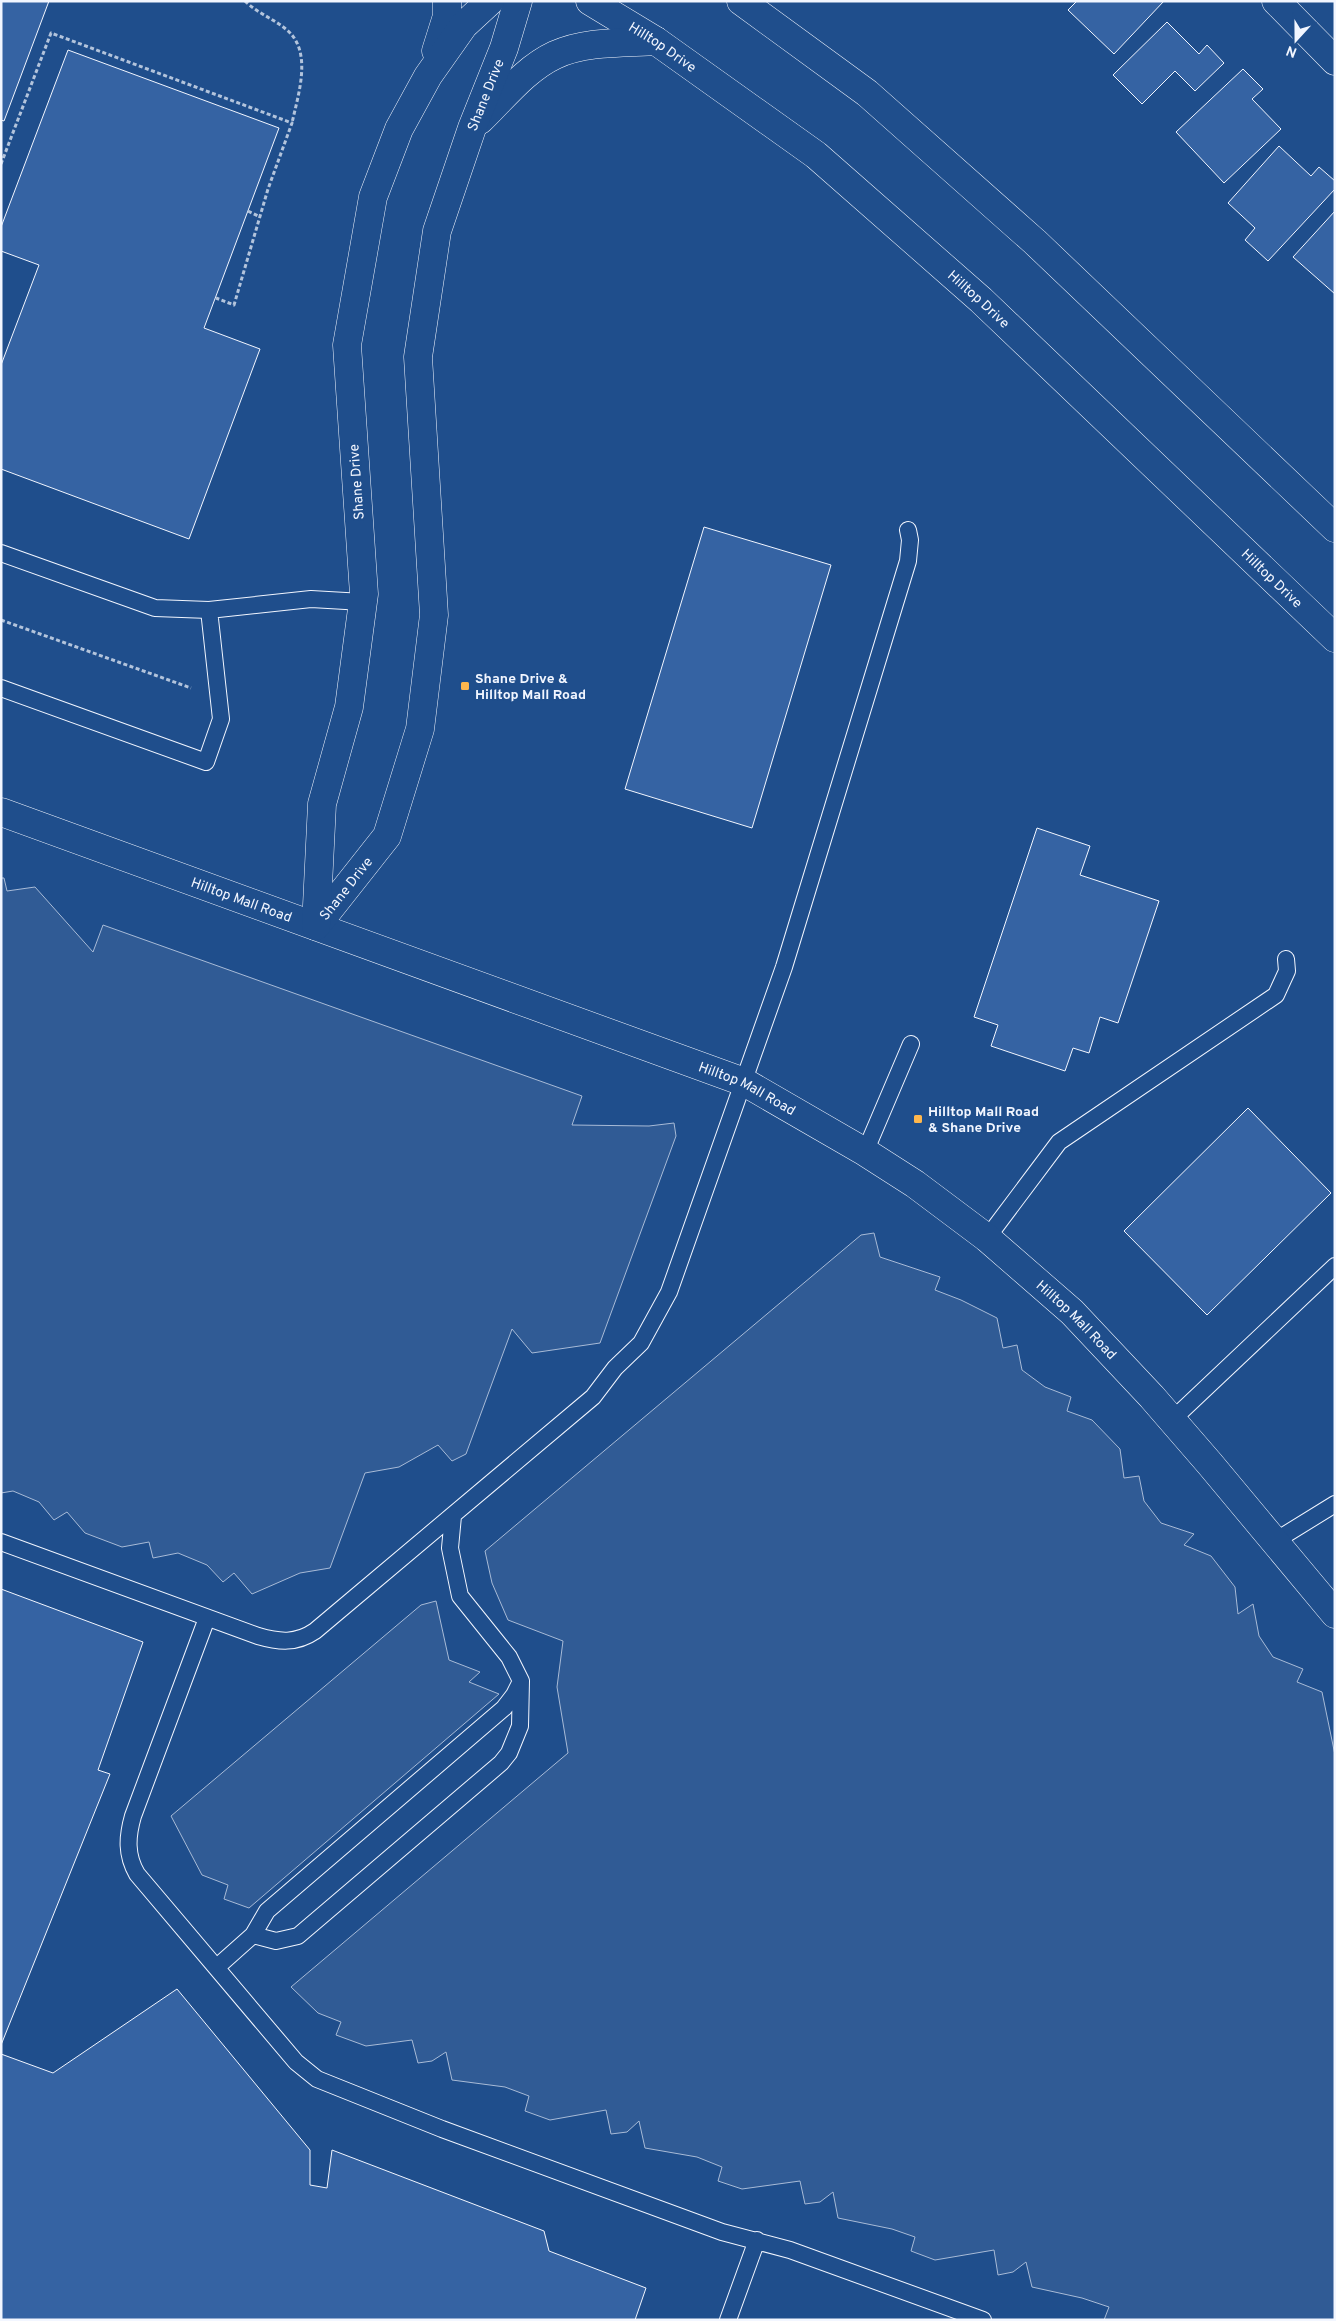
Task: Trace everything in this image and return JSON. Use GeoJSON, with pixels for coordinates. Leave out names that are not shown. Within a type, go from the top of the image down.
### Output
{"type":"FeatureCollection","features":[{"type":"Feature","properties":{"kind":"street"},"geometry":{"type":"LineString","coordinates":[[428,76],[447,16],[447,1]]}},
{"type":"Feature","properties":{"kind":"street","name":"Shane Drive"},"geometry":{"type":"LineString","coordinates":[[316,926],[322,804],[349,707],[363,602],[347,346],[373,197],[399,129],[428,76],[464,25],[490,1]]}},
{"type":"Feature","properties":{"kind":"street","name":"Shane Drive"},"geometry":{"type":"LineString","coordinates":[[316,926],[387,836],[420,729],[434,616],[418,357],[437,231],[472,128],[504,48],[518,1]]}},
{"type":"Feature","properties":{"kind":"street"},"geometry":{"type":"LineString","coordinates":[[741,1],[867,93],[1028,235],[1335,528]]}},
{"type":"Feature","properties":{"kind":"street"},"geometry":{"type":"LineString","coordinates":[[1276,1],[1335,61]]}},
{"type":"Feature","properties":{"kind":"street","name":"Hilltop Drive"},"geometry":{"type":"LineString","coordinates":[[594,2],[656,40],[816,155],[981,300],[1335,638]]}},
{"type":"Feature","properties":{"kind":"street"},"geometry":{"type":"LineString","coordinates":[[472,128],[530,71],[555,55],[591,45],[656,40]]}},
{"type":"Feature","properties":{"kind":"street","name":"Hilltop Mall Road"},"geometry":{"type":"LineString","coordinates":[[1,812],[744,1082],[865,1152],[915,1184],[987,1238],[1072,1312],[1172,1420],[1335,1614]]}},
{"type":"Feature","properties":{"kind":"lane"},"geometry":{"type":"LineString","coordinates":[[1,1542],[275,1641],[296,1640],[307,1637],[593,1397],[615,1368],[641,1344],[669,1292],[784,967],[908,562],[910,540],[908,530]]}},
{"type":"Feature","properties":{"kind":"lane"},"geometry":{"type":"LineString","coordinates":[[1,554],[155,608],[209,610],[311,599],[363,602]]}},
{"type":"Feature","properties":{"kind":"lane"},"geometry":{"type":"LineString","coordinates":[[1,688],[206,762],[221,719],[209,610]]}},
{"type":"Feature","properties":{"kind":"lane"},"geometry":{"type":"LineString","coordinates":[[987,1238],[1059,1142],[1276,994],[1287,972],[1286,959]]}},
{"type":"Feature","properties":{"kind":"lane"},"geometry":{"type":"LineString","coordinates":[[865,1152],[911,1044]]}},
{"type":"Feature","properties":{"kind":"lane"},"geometry":{"type":"LineString","coordinates":[[1172,1420],[1335,1266]]}},
{"type":"Feature","properties":{"kind":"lane"},"geometry":{"type":"LineString","coordinates":[[1275,1541],[1335,1504]]}},
{"type":"Feature","properties":{"kind":"lane"},"geometry":{"type":"LineString","coordinates":[[253,1935],[276,1941],[298,1936],[501,1763],[512,1746],[520,1726],[521,1680],[510,1657],[460,1596],[450,1548],[453,1516]]}},
{"type":"Feature","properties":{"kind":"lane"},"geometry":{"type":"LineString","coordinates":[[207,1618],[133,1816],[128,1846],[137,1874],[296,2062],[317,2079],[527,2161],[722,2232],[790,2250],[983,2320]]}},
{"type":"Feature","properties":{"kind":"lane"},"geometry":{"type":"LineString","coordinates":[[217,1967],[253,1935],[267,1911],[504,1708],[514,1696],[521,1680]]}},
{"type":"Feature","properties":{"kind":"lane"},"geometry":{"type":"LineString","coordinates":[[728,2320],[757,2240]]}},
{"type":"Feature","properties":{"kind":"path"},"geometry":{"type":"LineString","coordinates":[[216,298],[234,304],[260,217],[292,123],[301,80],[301,60],[297,42],[287,30],[245,1]]}},
{"type":"Feature","properties":{"kind":"path"},"geometry":{"type":"LineString","coordinates":[[1,164],[3,151],[51,33],[292,123]]}},
{"type":"Feature","properties":{"kind":"path"},"geometry":{"type":"LineString","coordinates":[[248,211],[260,217]]}},
{"type":"Feature","properties":{"kind":"path"},"geometry":{"type":"LineString","coordinates":[[1,620],[192,689]]}},
{"type":"Feature","properties":{"kind":"shaded area"},"geometry":{"type":"Polygon","coordinates":[[[1,878],[4,878],[7,891],[35,887],[93,952],[103,925],[582,1096],[572,1125],[649,1126],[674,1123],[676,1136],[600,1343],[532,1353],[512,1329],[466,1454],[452,1461],[438,1445],[399,1467],[365,1473],[330,1568],[300,1573],[252,1594],[234,1573],[223,1582],[207,1565],[178,1553],[153,1558],[149,1542],[122,1547],[85,1533],[67,1512],[54,1520],[39,1502],[13,1491],[1,1493],[1,878]]]}},
{"type":"Feature","properties":{"kind":"shaded area"},"geometry":{"type":"Polygon","coordinates":[[[874,1233],[880,1257],[940,1277],[935,1290],[961,1300],[997,1318],[1003,1348],[1017,1345],[1022,1370],[1045,1387],[1071,1397],[1067,1411],[1092,1420],[1120,1449],[1124,1478],[1139,1476],[1144,1501],[1161,1523],[1194,1534],[1184,1545],[1211,1556],[1235,1587],[1238,1614],[1253,1604],[1259,1636],[1273,1657],[1303,1669],[1297,1682],[1322,1692],[1335,1755],[1335,2320],[1104,2320],[1109,2307],[1082,2298],[1032,2287],[1026,2262],[1013,2272],[998,2275],[994,2250],[935,2260],[911,2251],[915,2237],[892,2229],[838,2218],[833,2192],[820,2202],[805,2204],[800,2181],[742,2189],[718,2181],[722,2167],[697,2157],[645,2148],[639,2121],[627,2132],[611,2134],[606,2110],[550,2120],[525,2111],[529,2096],[505,2087],[452,2080],[446,2052],[432,2061],[418,2063],[412,2040],[366,2046],[336,2035],[341,2022],[318,2013],[291,1987],[568,1753],[557,1687],[563,1641],[508,1620],[492,1583],[485,1551],[861,1235],[874,1233]]]}},
{"type":"Feature","properties":{"kind":"shaded area"},"geometry":{"type":"Polygon","coordinates":[[[436,1601],[449,1660],[480,1672],[469,1682],[499,1694],[249,1908],[224,1899],[228,1885],[202,1875],[171,1816],[421,1605],[436,1601]]]}},
{"type":"Feature","properties":{"kind":"building"},"geometry":{"type":"Polygon","coordinates":[[[1,1],[49,1],[4,121],[1,120],[1,1]]]}},
{"type":"Feature","properties":{"kind":"building"},"geometry":{"type":"Polygon","coordinates":[[[1077,1],[1164,1],[1114,54],[1068,10],[1077,1]]]}},
{"type":"Feature","properties":{"kind":"building"},"geometry":{"type":"Polygon","coordinates":[[[1167,22],[1199,54],[1207,45],[1224,63],[1195,91],[1175,71],[1142,104],[1113,75],[1167,22]]]}},
{"type":"Feature","properties":{"kind":"building"},"geometry":{"type":"Polygon","coordinates":[[[68,50],[279,128],[204,328],[260,349],[189,539],[1,469],[1,365],[39,265],[1,251],[1,227],[68,50]]]}},
{"type":"Feature","properties":{"kind":"building"},"geometry":{"type":"Polygon","coordinates":[[[1243,69],[1263,89],[1252,99],[1281,129],[1224,183],[1176,132],[1243,69]]]}},
{"type":"Feature","properties":{"kind":"building"},"geometry":{"type":"Polygon","coordinates":[[[1279,146],[1311,176],[1319,167],[1335,181],[1335,189],[1268,261],[1245,240],[1255,228],[1228,203],[1279,146]]]}},
{"type":"Feature","properties":{"kind":"building"},"geometry":{"type":"Polygon","coordinates":[[[1335,211],[1335,294],[1293,257],[1335,211]]]}},
{"type":"Feature","properties":{"kind":"building"},"geometry":{"type":"Polygon","coordinates":[[[704,527],[831,565],[752,828],[625,789],[704,527]]]}},
{"type":"Feature","properties":{"kind":"building"},"geometry":{"type":"Polygon","coordinates":[[[1037,828],[1090,846],[1080,875],[1159,901],[1118,1023],[1100,1017],[1089,1053],[1073,1048],[1065,1071],[991,1046],[998,1025],[974,1017],[1037,828]]]}},
{"type":"Feature","properties":{"kind":"building"},"geometry":{"type":"Polygon","coordinates":[[[1248,1108],[1331,1193],[1207,1315],[1124,1231],[1248,1108]]]}},
{"type":"Feature","properties":{"kind":"building"},"geometry":{"type":"Polygon","coordinates":[[[1,1589],[143,1642],[98,1770],[110,1774],[1,2045],[1,1589]]]}},
{"type":"Feature","properties":{"kind":"building"},"geometry":{"type":"Polygon","coordinates":[[[177,1989],[310,2150],[310,2185],[327,2188],[332,2150],[544,2231],[549,2251],[646,2288],[635,2320],[1,2320],[1,2054],[53,2073],[177,1989]]]}},
{"type":"Feature","properties":{"kind":"place","name":"Shane Drive & Hilltop Mall Road"},"geometry":{"type":"Point","coordinates":[465,686]}},
{"type":"Feature","properties":{"kind":"place","name":"Hilltop Mall Road & Shane Drive"},"geometry":{"type":"Point","coordinates":[918,1119]}}]}
